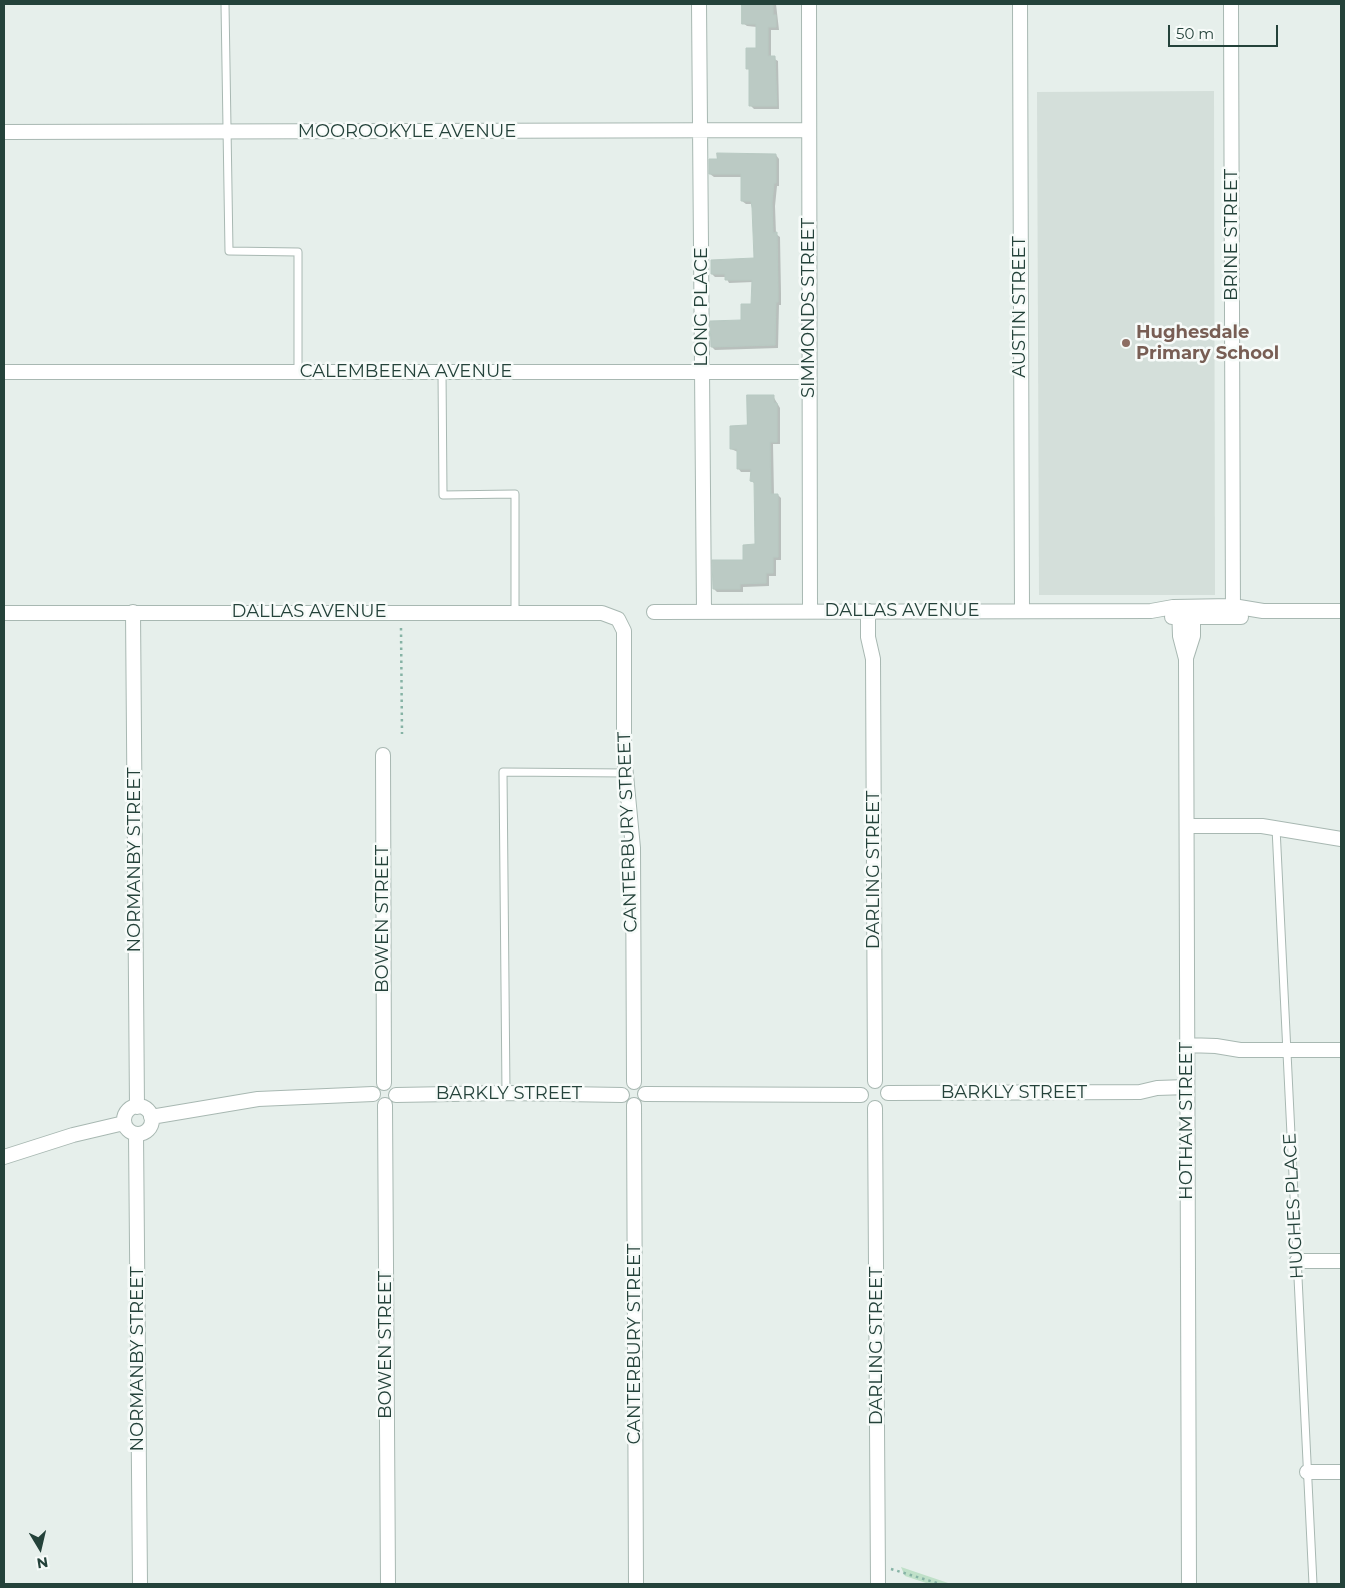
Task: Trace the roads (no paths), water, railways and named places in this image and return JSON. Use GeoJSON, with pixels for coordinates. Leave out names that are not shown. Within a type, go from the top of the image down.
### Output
{"type":"FeatureCollection","features":[{"type":"Feature","properties":{"kind":"street","name":"LONG PLACE"},"geometry":{"type":"LineString","coordinates":[[699,4],[704,611]]}},
{"type":"Feature","properties":{"kind":"street","name":"SIMMONDS STREET"},"geometry":{"type":"LineString","coordinates":[[809,4],[810,611]]}},
{"type":"Feature","properties":{"kind":"street","name":"AUSTIN STREET"},"geometry":{"type":"LineString","coordinates":[[1020,4],[1022,610]]}},
{"type":"Feature","properties":{"kind":"street","name":"BRINE STREET"},"geometry":{"type":"LineString","coordinates":[[1231,4],[1233,612]]}},
{"type":"Feature","properties":{"kind":"street","name":"MOOROOKYLE AVENUE"},"geometry":{"type":"LineString","coordinates":[[4,132],[227,133],[809,130]]}},
{"type":"Feature","properties":{"kind":"street","name":"CALEMBEENA AVENUE"},"geometry":{"type":"LineString","coordinates":[[4,372],[809,372]]}},
{"type":"Feature","properties":{"kind":"street","name":"DARLING STREET"},"geometry":{"type":"LineString","coordinates":[[873,611],[877,636],[873,659],[875,1081]]}},
{"type":"Feature","properties":{"kind":"street","name":"DALLAS AVENUE"},"geometry":{"type":"LineString","coordinates":[[654,612],[1341,611]]}},
{"type":"Feature","properties":{"kind":"street","name":"NORMANBY STREET"},"geometry":{"type":"LineString","coordinates":[[133,612],[137,1107]]}},
{"type":"Feature","properties":{"kind":"street","name":"DALLAS AVENUE"},"geometry":{"type":"LineString","coordinates":[[4,613],[602,612],[614,616]]}},
{"type":"Feature","properties":{"kind":"street","name":"HOTHAM STREET"},"geometry":{"type":"LineString","coordinates":[[1186,612],[1180,636],[1186,659],[1189,1584]]}},
{"type":"Feature","properties":{"kind":"street","name":"CANTERBURY STREET"},"geometry":{"type":"LineString","coordinates":[[614,616],[621,622],[624,631],[624,754],[632,848],[634,1082]]}},
{"type":"Feature","properties":{"kind":"street","name":"BOWEN STREET"},"geometry":{"type":"LineString","coordinates":[[383,755],[384,1083]]}},
{"type":"Feature","properties":{"kind":"street"},"geometry":{"type":"LineString","coordinates":[[1187,826],[1276,827],[1341,839]]}},
{"type":"Feature","properties":{"kind":"street"},"geometry":{"type":"LineString","coordinates":[[1187,1050],[1216,1054],[1240,1050],[1341,1050]]}},
{"type":"Feature","properties":{"kind":"street"},"geometry":{"type":"LineString","coordinates":[[875,1081],[885,1086],[888,1093],[886,1101],[875,1108],[864,1102],[862,1095],[864,1086],[875,1081]]}},
{"type":"Feature","properties":{"kind":"street"},"geometry":{"type":"LineString","coordinates":[[634,1082],[640,1085],[645,1094],[640,1103],[634,1105],[627,1103],[622,1095],[624,1087],[634,1082]]}},
{"type":"Feature","properties":{"kind":"street"},"geometry":{"type":"LineString","coordinates":[[384,1083],[391,1085],[396,1095],[393,1101],[385,1105],[378,1103],[373,1094],[378,1085],[384,1083]]}},
{"type":"Feature","properties":{"kind":"street","name":"BARKLY STREET"},"geometry":{"type":"LineString","coordinates":[[888,1093],[1140,1092],[1157,1097],[1187,1092]]}},
{"type":"Feature","properties":{"kind":"street","name":"BARKLY STREET"},"geometry":{"type":"LineString","coordinates":[[396,1095],[506,1093],[622,1095]]}},
{"type":"Feature","properties":{"kind":"street"},"geometry":{"type":"LineString","coordinates":[[151,1117],[258,1099],[373,1094]]}},
{"type":"Feature","properties":{"kind":"street"},"geometry":{"type":"LineString","coordinates":[[645,1094],[862,1095]]}},
{"type":"Feature","properties":{"kind":"street","name":"BOWEN STREET"},"geometry":{"type":"LineString","coordinates":[[385,1105],[388,1584]]}},
{"type":"Feature","properties":{"kind":"street","name":"CANTERBURY STREET"},"geometry":{"type":"LineString","coordinates":[[634,1105],[636,1584]]}},
{"type":"Feature","properties":{"kind":"street"},"geometry":{"type":"LineString","coordinates":[[137,1107],[146,1109],[151,1117],[148,1129],[136,1134],[128,1130],[124,1123],[128,1110],[137,1107]]}},
{"type":"Feature","properties":{"kind":"street","name":"DARLING STREET"},"geometry":{"type":"LineString","coordinates":[[875,1108],[878,1584]]}},
{"type":"Feature","properties":{"kind":"street"},"geometry":{"type":"LineString","coordinates":[[4,1157],[72,1135],[124,1123]]}},
{"type":"Feature","properties":{"kind":"street","name":"NORMANBY STREET"},"geometry":{"type":"LineString","coordinates":[[136,1134],[140,1584]]}},
{"type":"Feature","properties":{"kind":"street"},"geometry":{"type":"LineString","coordinates":[[1297,1261],[1341,1261]]}},
{"type":"Feature","properties":{"kind":"street"},"geometry":{"type":"LineString","coordinates":[[1307,1472],[1341,1472]]}},
{"type":"Feature","properties":{"kind":"lane"},"geometry":{"type":"LineString","coordinates":[[226,4],[229,251],[298,252],[298,372]]}},
{"type":"Feature","properties":{"kind":"lane"},"geometry":{"type":"LineString","coordinates":[[442,372],[443,495],[515,494],[515,612]]}},
{"type":"Feature","properties":{"kind":"lane"},"geometry":{"type":"LineString","coordinates":[[506,1093],[503,772],[626,773]]}},
{"type":"Feature","properties":{"kind":"lane","name":"HUGHES PLACE"},"geometry":{"type":"LineString","coordinates":[[1276,827],[1313,1584]]}},
{"type":"Feature","properties":{"kind":"place","name":"Hughesdale Primary School"},"geometry":{"type":"Point","coordinates":[1126,343]}}]}
